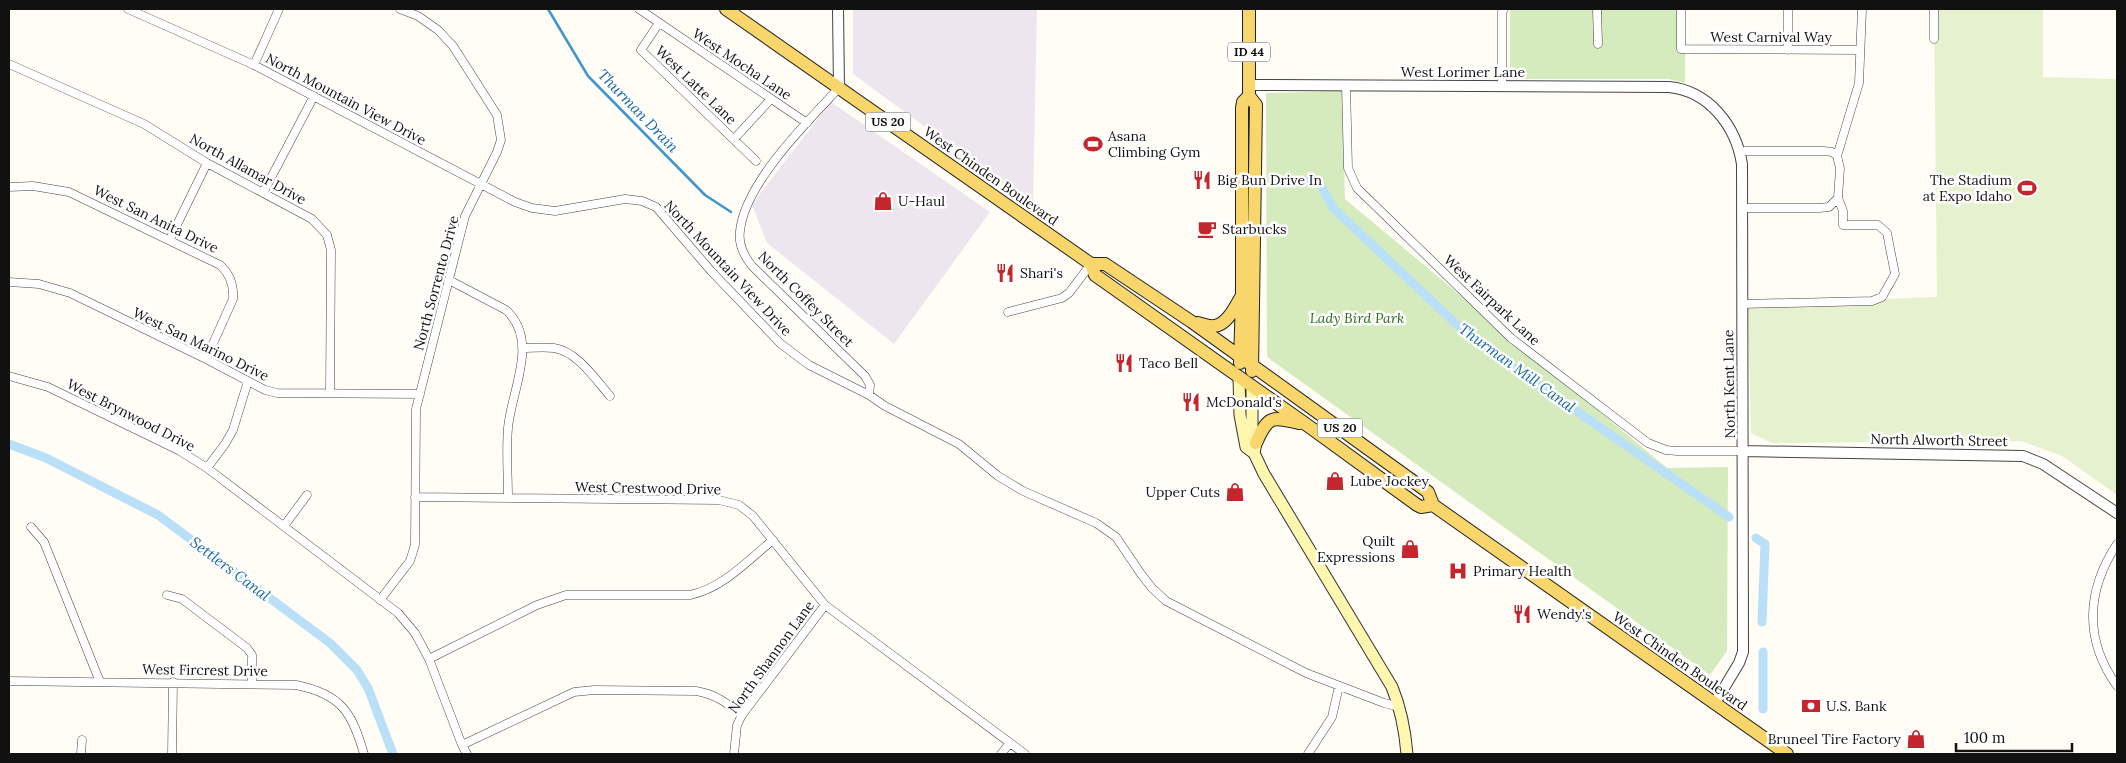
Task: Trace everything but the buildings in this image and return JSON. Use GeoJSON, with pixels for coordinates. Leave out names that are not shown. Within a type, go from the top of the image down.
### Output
{"type":"FeatureCollection","features":[{"type":"Feature","properties":{"kind":"main road","name":"West Chinden Boulevard"},"geometry":{"type":"LineString","coordinates":[[726,9],[1091,264],[1105,264],[1192,322],[1428,492],[1434,506],[1787,754]]}},
{"type":"Feature","properties":{"kind":"main road","name":"ID 44"},"geometry":{"type":"LineString","coordinates":[[1249,9],[1249,91],[1256,105],[1252,386]]}},
{"type":"Feature","properties":{"kind":"main road","name":"ID 44"},"geometry":{"type":"LineString","coordinates":[[1239,377],[1242,295],[1242,108],[1249,91]]}},
{"type":"Feature","properties":{"kind":"main road","name":"West Chinden Boulevard"},"geometry":{"type":"LineString","coordinates":[[1091,264],[1095,276],[1307,424],[1417,505],[1422,507],[1434,506]]}},
{"type":"Feature","properties":{"kind":"main road"},"geometry":{"type":"LineString","coordinates":[[1192,322],[1214,326],[1221,324],[1230,315],[1242,295]]}},
{"type":"Feature","properties":{"kind":"main road"},"geometry":{"type":"LineString","coordinates":[[1239,377],[1242,433],[1246,447],[1255,448]]}},
{"type":"Feature","properties":{"kind":"main road"},"geometry":{"type":"LineString","coordinates":[[1252,386],[1252,421],[1255,448],[1278,501],[1392,686],[1400,707],[1406,732],[1407,754]]}},
{"type":"Feature","properties":{"kind":"main road"},"geometry":{"type":"LineString","coordinates":[[1255,448],[1263,428],[1270,420],[1277,417],[1307,424]]}},
{"type":"Feature","properties":{"kind":"street","name":"North Mountain View Drive"},"geometry":{"type":"LineString","coordinates":[[128,9],[254,64],[515,202],[532,208],[555,211],[625,199],[642,201],[656,207],[711,271],[782,344],[809,365],[959,444],[998,476],[1023,491],[1096,522],[1110,530],[1152,588],[1166,600],[1275,658],[1339,686],[1400,707]]}},
{"type":"Feature","properties":{"kind":"street"},"geometry":{"type":"LineString","coordinates":[[254,64],[279,9]]}},
{"type":"Feature","properties":{"kind":"street","name":"North Sorrento Drive"},"geometry":{"type":"LineString","coordinates":[[380,600],[410,561],[415,545],[416,409],[465,216],[482,184],[501,140],[498,115],[453,46],[438,30],[418,16],[400,9]]}},
{"type":"Feature","properties":{"kind":"street","name":"West Mocha Lane"},"geometry":{"type":"LineString","coordinates":[[639,9],[807,123]]}},
{"type":"Feature","properties":{"kind":"street"},"geometry":{"type":"LineString","coordinates":[[838,9],[839,88]]}},
{"type":"Feature","properties":{"kind":"street"},"geometry":{"type":"LineString","coordinates":[[1502,86],[1502,12],[1504,9]]}},
{"type":"Feature","properties":{"kind":"street"},"geometry":{"type":"LineString","coordinates":[[1597,9],[1598,44]]}},
{"type":"Feature","properties":{"kind":"street","name":"West Carnival Way"},"geometry":{"type":"LineString","coordinates":[[1681,9],[1681,50],[1860,50]]}},
{"type":"Feature","properties":{"kind":"street"},"geometry":{"type":"LineString","coordinates":[[1788,9],[1788,50]]}},
{"type":"Feature","properties":{"kind":"street"},"geometry":{"type":"LineString","coordinates":[[1742,208],[1829,207],[1838,198],[1840,168],[1838,156],[1859,83],[1862,9]]}},
{"type":"Feature","properties":{"kind":"street"},"geometry":{"type":"LineString","coordinates":[[1934,9],[1934,39]]}},
{"type":"Feature","properties":{"kind":"street","name":"West Latte Lane"},"geometry":{"type":"LineString","coordinates":[[659,23],[641,50],[756,161]]}},
{"type":"Feature","properties":{"kind":"street","name":"North Allamar Drive"},"geometry":{"type":"LineString","coordinates":[[9,64],[144,124],[207,164],[312,218],[327,235],[331,250],[330,393]]}},
{"type":"Feature","properties":{"kind":"street","name":"West Lorimer Lane"},"geometry":{"type":"LineString","coordinates":[[1249,91],[1346,86],[1677,88]]}},
{"type":"Feature","properties":{"kind":"street","name":"West Fairpark Lane"},"geometry":{"type":"LineString","coordinates":[[1346,86],[1348,168],[1357,188],[1510,338],[1648,443],[1677,452],[1743,451]]}},
{"type":"Feature","properties":{"kind":"street","name":"North Coffey Street"},"geometry":{"type":"LineString","coordinates":[[839,88],[768,170],[750,199],[740,231],[742,248],[752,266],[865,376],[870,385],[869,395]]}},
{"type":"Feature","properties":{"kind":"street","name":"North Kent Lane"},"geometry":{"type":"LineString","coordinates":[[1677,88],[1700,98],[1714,107],[1732,132],[1740,151],[1742,208],[1743,652],[1739,663],[1715,703]]}},
{"type":"Feature","properties":{"kind":"street"},"geometry":{"type":"LineString","coordinates":[[263,193],[314,96]]}},
{"type":"Feature","properties":{"kind":"street"},"geometry":{"type":"LineString","coordinates":[[734,140],[771,98]]}},
{"type":"Feature","properties":{"kind":"street"},"geometry":{"type":"LineString","coordinates":[[1740,151],[1824,151],[1832,152],[1838,156]]}},
{"type":"Feature","properties":{"kind":"street"},"geometry":{"type":"LineString","coordinates":[[170,239],[207,164]]}},
{"type":"Feature","properties":{"kind":"street","name":"West San Anita Drive"},"geometry":{"type":"LineString","coordinates":[[9,186],[42,187],[69,192],[170,239],[220,265],[230,277],[232,284],[231,306],[206,358]]}},
{"type":"Feature","properties":{"kind":"street"},"geometry":{"type":"LineString","coordinates":[[1742,304],[1872,301],[1882,297],[1895,274],[1886,233],[1878,225],[1843,225],[1842,211],[1838,198]]}},
{"type":"Feature","properties":{"kind":"street"},"geometry":{"type":"LineString","coordinates":[[1008,312],[1062,298],[1069,293],[1091,264]]}},
{"type":"Feature","properties":{"kind":"street"},"geometry":{"type":"LineString","coordinates":[[449,280],[506,310],[520,330],[522,348],[520,377],[508,428],[508,498]]}},
{"type":"Feature","properties":{"kind":"street","name":"West San Marino Drive"},"geometry":{"type":"LineString","coordinates":[[9,282],[40,284],[70,293],[206,358],[264,390],[277,393],[420,394]]}},
{"type":"Feature","properties":{"kind":"street"},"geometry":{"type":"LineString","coordinates":[[522,348],[553,348],[566,352],[575,358],[610,396]]}},
{"type":"Feature","properties":{"kind":"street","name":"West Brynwood Drive"},"geometry":{"type":"LineString","coordinates":[[9,376],[48,387],[180,451],[207,468],[398,613],[415,633],[429,658],[467,754]]}},
{"type":"Feature","properties":{"kind":"street"},"geometry":{"type":"LineString","coordinates":[[207,468],[225,444],[232,430],[248,381]]}},
{"type":"Feature","properties":{"kind":"street","name":"North Alworth Street"},"geometry":{"type":"LineString","coordinates":[[1743,451],[2023,456],[2043,464],[2117,513]]}},
{"type":"Feature","properties":{"kind":"street"},"geometry":{"type":"LineString","coordinates":[[284,526],[307,495]]}},
{"type":"Feature","properties":{"kind":"street","name":"West Crestwood Drive"},"geometry":{"type":"LineString","coordinates":[[415,497],[719,500],[739,505],[753,516],[825,604],[1024,754]]}},
{"type":"Feature","properties":{"kind":"street"},"geometry":{"type":"LineString","coordinates":[[31,527],[44,542],[100,682]]}},
{"type":"Feature","properties":{"kind":"street"},"geometry":{"type":"LineString","coordinates":[[429,658],[537,606],[566,595],[690,595],[704,592],[718,585],[773,540]]}},
{"type":"Feature","properties":{"kind":"street"},"geometry":{"type":"LineString","coordinates":[[2117,544],[2103,568],[2095,594],[2093,610],[2093,624],[2098,651],[2117,686]]}},
{"type":"Feature","properties":{"kind":"street"},"geometry":{"type":"LineString","coordinates":[[167,595],[182,599],[247,648],[252,655],[252,683]]}},
{"type":"Feature","properties":{"kind":"street","name":"North Shannon Lane"},"geometry":{"type":"LineString","coordinates":[[734,754],[737,725],[742,715],[825,604]]}},
{"type":"Feature","properties":{"kind":"street","name":"West Fircrest Drive"},"geometry":{"type":"LineString","coordinates":[[9,681],[296,685],[315,689],[327,694],[338,702],[354,722],[364,754]]}},
{"type":"Feature","properties":{"kind":"street"},"geometry":{"type":"LineString","coordinates":[[172,754],[173,682]]}},
{"type":"Feature","properties":{"kind":"street"},"geometry":{"type":"LineString","coordinates":[[1308,754],[1332,717],[1339,686]]}},
{"type":"Feature","properties":{"kind":"street"},"geometry":{"type":"LineString","coordinates":[[462,744],[574,692],[594,690],[696,691],[710,693],[742,715]]}},
{"type":"Feature","properties":{"kind":"street"},"geometry":{"type":"LineString","coordinates":[[81,754],[82,740]]}},
{"type":"Feature","properties":{"kind":"street"},"geometry":{"type":"LineString","coordinates":[[1001,754],[1009,744]]}},
{"type":"Feature","properties":{"kind":"shaded area"},"geometry":{"type":"Polygon","coordinates":[[[853,9],[1037,9],[1033,206],[853,74],[853,9]]]}},
{"type":"Feature","properties":{"kind":"shaded area"},"geometry":{"type":"Polygon","coordinates":[[[831,102],[990,212],[894,344],[767,243],[752,204],[831,102]]]}},
{"type":"Feature","properties":{"kind":"green space"},"geometry":{"type":"Polygon","coordinates":[[[1510,9],[1685,9],[1685,83],[1669,79],[1510,79],[1510,9]]]}},
{"type":"Feature","properties":{"kind":"green space","name":"The Stadium at Expo Idaho"},"geometry":{"type":"Polygon","coordinates":[[[1934,9],[2043,9],[2043,77],[2117,79],[2117,495],[2062,456],[2021,441],[1772,443],[1751,433],[1748,304],[1937,297],[1934,9]]]}},
{"type":"Feature","properties":{"kind":"green space","name":"Lady Bird Park"},"geometry":{"type":"Polygon","coordinates":[[[1342,91],[1345,199],[1667,468],[1728,467],[1727,651],[1710,675],[1267,357],[1266,93],[1342,91]]]}},
{"type":"Feature","properties":{"kind":"waterway","name":"Thurman Drain"},"geometry":{"type":"LineString","coordinates":[[548,9],[588,76],[705,195],[731,212]]}},
{"type":"Feature","properties":{"kind":"waterway","name":"Thurman Mill Canal"},"geometry":{"type":"LineString","coordinates":[[1274,180],[1318,181],[1334,209],[1470,337],[1729,517]]}},
{"type":"Feature","properties":{"kind":"waterway","name":"Settlers Canal"},"geometry":{"type":"LineString","coordinates":[[9,444],[46,458],[158,515],[330,643],[357,670],[368,688],[393,754]]}},
{"type":"Feature","properties":{"kind":"waterway","name":"Thurman Mill Canal"},"geometry":{"type":"LineString","coordinates":[[1756,538],[1765,544],[1762,622]]}},
{"type":"Feature","properties":{"kind":"waterway","name":"Thurman Mill Canal"},"geometry":{"type":"LineString","coordinates":[[1763,652],[1763,709]]}},
{"type":"Feature","properties":{"kind":"place","name":"Asana Climbing Gym"},"geometry":{"type":"Point","coordinates":[1093,144]}},
{"type":"Feature","properties":{"kind":"place","name":"Big Bun Drive In"},"geometry":{"type":"Point","coordinates":[1202,180]}},
{"type":"Feature","properties":{"kind":"place","name":"The Stadium at Expo Idaho"},"geometry":{"type":"Point","coordinates":[2027,188]}},
{"type":"Feature","properties":{"kind":"place","name":"U-Haul"},"geometry":{"type":"Point","coordinates":[883,201]}},
{"type":"Feature","properties":{"kind":"place","name":"Starbucks"},"geometry":{"type":"Point","coordinates":[1207,229]}},
{"type":"Feature","properties":{"kind":"place","name":"Shari's"},"geometry":{"type":"Point","coordinates":[1005,273]}},
{"type":"Feature","properties":{"kind":"place","name":"Taco Bell"},"geometry":{"type":"Point","coordinates":[1124,363]}},
{"type":"Feature","properties":{"kind":"place","name":"McDonald's"},"geometry":{"type":"Point","coordinates":[1191,402]}},
{"type":"Feature","properties":{"kind":"place","name":"Lube Jockey"},"geometry":{"type":"Point","coordinates":[1335,481]}},
{"type":"Feature","properties":{"kind":"place","name":"Upper Cuts"},"geometry":{"type":"Point","coordinates":[1235,492]}},
{"type":"Feature","properties":{"kind":"place","name":"Quilt Expressions"},"geometry":{"type":"Point","coordinates":[1410,549]}},
{"type":"Feature","properties":{"kind":"place","name":"Primary Health"},"geometry":{"type":"Point","coordinates":[1458,571]}},
{"type":"Feature","properties":{"kind":"place","name":"Wendy's"},"geometry":{"type":"Point","coordinates":[1522,614]}},
{"type":"Feature","properties":{"kind":"place","name":"U.S. Bank"},"geometry":{"type":"Point","coordinates":[1811,706]}},
{"type":"Feature","properties":{"kind":"place","name":"Bruneel Tire Factory"},"geometry":{"type":"Point","coordinates":[1916,739]}}]}
